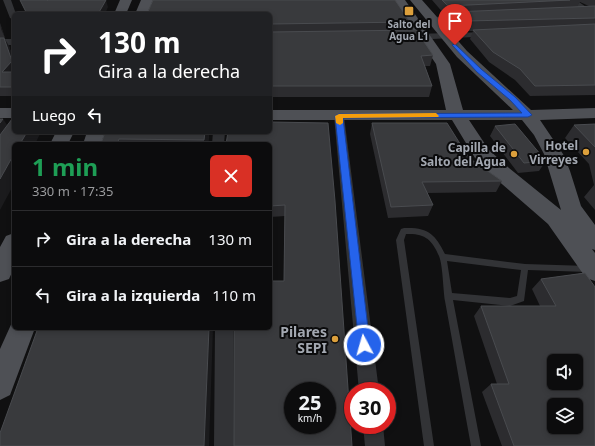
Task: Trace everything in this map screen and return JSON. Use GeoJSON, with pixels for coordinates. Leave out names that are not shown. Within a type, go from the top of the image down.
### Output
{"type":"FeatureCollection","features":[{"type":"Feature","properties":{"kind":"main road"},"geometry":{"type":"LineString","coordinates":[[121,12],[126,0]]}},
{"type":"Feature","properties":{"kind":"main road"},"geometry":{"type":"LineString","coordinates":[[142,12],[147,0]]}},
{"type":"Feature","properties":{"kind":"main road"},"geometry":{"type":"LineString","coordinates":[[399,0],[426,36],[443,64],[446,72],[449,96],[457,115],[482,154],[502,173],[551,213],[595,270]]}},
{"type":"Feature","properties":{"kind":"main road"},"geometry":{"type":"LineString","coordinates":[[416,0],[446,36],[479,71],[512,98],[528,115],[543,136],[553,155],[573,211],[595,241]]}},
{"type":"Feature","properties":{"kind":"main road"},"geometry":{"type":"LineString","coordinates":[[0,113],[12,113]]}},
{"type":"Feature","properties":{"kind":"main road"},"geometry":{"type":"LineString","coordinates":[[272,115],[528,115],[595,113]]}},
{"type":"Feature","properties":{"kind":"main road"},"geometry":{"type":"LineString","coordinates":[[0,272],[12,246]]}},
{"type":"Feature","properties":{"kind":"main road"},"geometry":{"type":"LineString","coordinates":[[0,385],[21,330]]}},
{"type":"Feature","properties":{"kind":"street"},"geometry":{"type":"LineString","coordinates":[[7,0],[12,13]]}},
{"type":"Feature","properties":{"kind":"street"},"geometry":{"type":"LineString","coordinates":[[571,0],[593,14]]}},
{"type":"Feature","properties":{"kind":"street"},"geometry":{"type":"LineString","coordinates":[[573,13],[593,14]]}},
{"type":"Feature","properties":{"kind":"street"},"geometry":{"type":"LineString","coordinates":[[432,19],[479,17]]}},
{"type":"Feature","properties":{"kind":"street"},"geometry":{"type":"LineString","coordinates":[[402,37],[501,34]]}},
{"type":"Feature","properties":{"kind":"street"},"geometry":{"type":"LineString","coordinates":[[0,42],[12,42]]}},
{"type":"Feature","properties":{"kind":"street"},"geometry":{"type":"LineString","coordinates":[[339,116],[368,382]]}},
{"type":"Feature","properties":{"kind":"street"},"geometry":{"type":"LineString","coordinates":[[224,330],[224,446]]}},
{"type":"Feature","properties":{"kind":"street"},"geometry":{"type":"LineString","coordinates":[[374,434],[376,446]]}},
{"type":"Feature","properties":{"kind":"lane"},"geometry":{"type":"LineString","coordinates":[[429,446],[400,240],[404,231],[416,230],[433,237],[443,257],[448,296],[476,446]]}},
{"type":"Feature","properties":{"kind":"lane"},"geometry":{"type":"LineString","coordinates":[[443,257],[525,267],[566,270],[595,270]]}},
{"type":"Feature","properties":{"kind":"lane"},"geometry":{"type":"LineString","coordinates":[[448,296],[510,302],[521,298],[525,267]]}},
{"type":"Feature","properties":{"kind":"building"},"geometry":{"type":"Polygon","coordinates":[[[20,0],[106,0],[99,12],[26,12],[20,0]]]}},
{"type":"Feature","properties":{"kind":"building"},"geometry":{"type":"Polygon","coordinates":[[[153,0],[395,0],[410,22],[272,24],[272,12],[148,12],[153,0]]]}},
{"type":"Feature","properties":{"kind":"building"},"geometry":{"type":"Polygon","coordinates":[[[442,0],[570,0],[448,6],[442,0]]]}},
{"type":"Feature","properties":{"kind":"building"},"geometry":{"type":"Polygon","coordinates":[[[595,6],[595,18],[466,21],[462,20],[454,12],[595,6]]]}},
{"type":"Feature","properties":{"kind":"building"},"geometry":{"type":"Polygon","coordinates":[[[595,24],[595,85],[535,86],[520,69],[493,52],[473,30],[595,24]]]}},
{"type":"Feature","properties":{"kind":"building"},"geometry":{"type":"Polygon","coordinates":[[[416,30],[433,55],[421,56],[432,86],[272,86],[272,32],[416,30]]]}},
{"type":"Feature","properties":{"kind":"building"},"geometry":{"type":"Polygon","coordinates":[[[0,38],[4,38],[12,61],[2,72],[12,72],[12,87],[0,87],[0,38]]]}},
{"type":"Feature","properties":{"kind":"building"},"geometry":{"type":"Polygon","coordinates":[[[12,119],[12,134],[26,134],[21,142],[12,142],[12,158],[0,179],[0,135],[12,119]]]}},
{"type":"Feature","properties":{"kind":"building"},"geometry":{"type":"Polygon","coordinates":[[[272,122],[328,123],[348,382],[344,382],[344,434],[351,434],[352,446],[234,446],[234,330],[272,330],[272,281],[284,281],[285,205],[272,206],[272,142],[226,142],[228,134],[272,134],[272,122]]]}},
{"type":"Feature","properties":{"kind":"building"},"geometry":{"type":"Polygon","coordinates":[[[372,123],[447,123],[469,158],[502,181],[422,182],[433,205],[391,207],[372,123]]]}},
{"type":"Feature","properties":{"kind":"building"},"geometry":{"type":"Polygon","coordinates":[[[515,124],[546,161],[524,163],[495,126],[515,124]]]}},
{"type":"Feature","properties":{"kind":"building"},"geometry":{"type":"Polygon","coordinates":[[[595,124],[595,147],[574,125],[595,124]]]}},
{"type":"Feature","properties":{"kind":"building"},"geometry":{"type":"Polygon","coordinates":[[[104,134],[205,134],[204,140],[119,139],[118,142],[102,142],[104,134]]]}},
{"type":"Feature","properties":{"kind":"building"},"geometry":{"type":"Polygon","coordinates":[[[585,273],[595,287],[595,446],[514,446],[491,384],[509,384],[481,306],[556,306],[541,279],[585,273]]]}},
{"type":"Feature","properties":{"kind":"building"},"geometry":{"type":"Polygon","coordinates":[[[37,330],[209,330],[204,446],[0,446],[0,433],[37,330]]]}},
{"type":"Feature","properties":{"kind":"slow traffic"},"geometry":{"type":"LineString","coordinates":[[340,123],[339,116],[436,116]]}},
{"type":"Feature","properties":{"kind":"place","name":"Salto del Agua L1"},"geometry":{"type":"Point","coordinates":[409,11]}},
{"type":"Feature","properties":{"kind":"place","name":"Hotel Virreyes"},"geometry":{"type":"Point","coordinates":[586,152]}},
{"type":"Feature","properties":{"kind":"place","name":"Capilla de Salto del Agua"},"geometry":{"type":"Point","coordinates":[514,154]}},
{"type":"Feature","properties":{"kind":"place","name":"Pilares SEPI"},"geometry":{"type":"Point","coordinates":[335,339]}},
{"type":"Feature","properties":{"kind":"route"},"geometry":{"type":"LineString","coordinates":[[364,345],[339,116],[528,115],[522,107],[498,85],[479,71],[455,45]]}}]}
